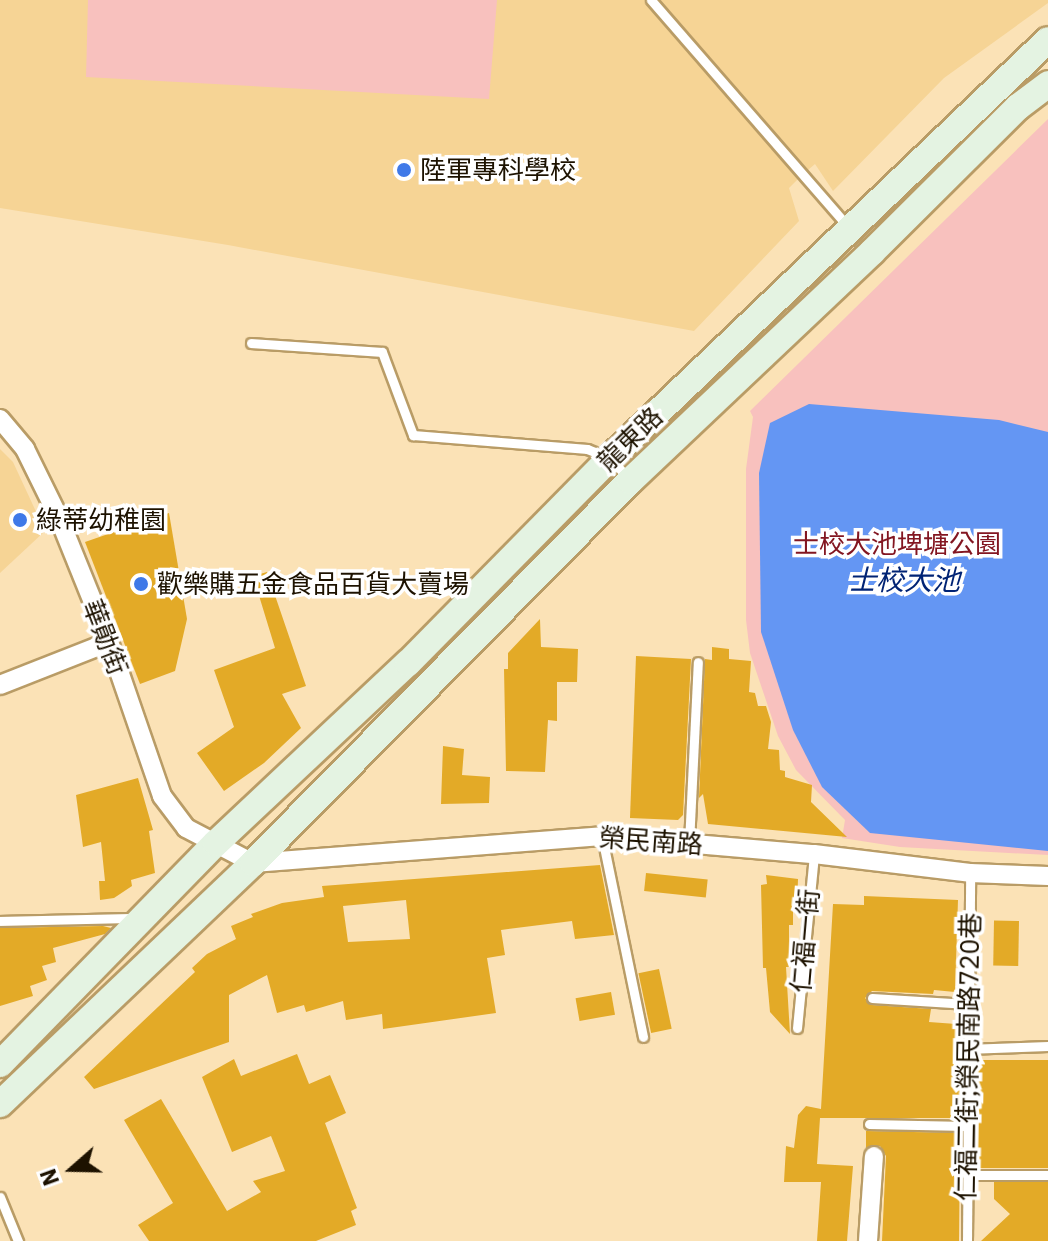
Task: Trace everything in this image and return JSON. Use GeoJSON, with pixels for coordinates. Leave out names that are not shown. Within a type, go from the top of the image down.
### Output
{"type":"FeatureCollection","features":[{"type":"Feature","properties":{"kind":"street","name":"龍東路"},"geometry":{"type":"LineString","coordinates":[[216,843],[408,663],[610,458],[848,227],[1048,40]]}},
{"type":"Feature","properties":{"kind":"street","name":"龍東路"},"geometry":{"type":"LineString","coordinates":[[253,863],[630,481],[872,252],[1018,107],[1048,84]]}},
{"type":"Feature","properties":{"kind":"street","name":"華勛街"},"geometry":{"type":"LineString","coordinates":[[0,419],[25,449],[59,518],[109,642],[162,796],[186,828],[216,843]]}},
{"type":"Feature","properties":{"kind":"street"},"geometry":{"type":"LineString","coordinates":[[0,685],[109,642]]}},
{"type":"Feature","properties":{"kind":"street","name":"榮民南路"},"geometry":{"type":"LineString","coordinates":[[253,863],[602,836],[814,854],[970,873],[1048,876]]}},
{"type":"Feature","properties":{"kind":"street"},"geometry":{"type":"LineString","coordinates":[[0,1064],[216,843],[253,863],[0,1104]]}},
{"type":"Feature","properties":{"kind":"street"},"geometry":{"type":"LineString","coordinates":[[868,1241],[874,1156]]}},
{"type":"Feature","properties":{"kind":"lane"},"geometry":{"type":"LineString","coordinates":[[651,0],[848,227]]}},
{"type":"Feature","properties":{"kind":"lane"},"geometry":{"type":"LineString","coordinates":[[251,343],[382,352],[413,435],[587,449],[610,458],[630,481]]}},
{"type":"Feature","properties":{"kind":"lane"},"geometry":{"type":"LineString","coordinates":[[689,843],[698,662]]}},
{"type":"Feature","properties":{"kind":"lane"},"geometry":{"type":"LineString","coordinates":[[602,836],[643,1037]]}},
{"type":"Feature","properties":{"kind":"lane","name":"仁福一街"},"geometry":{"type":"LineString","coordinates":[[797,1028],[814,854]]}},
{"type":"Feature","properties":{"kind":"lane","name":"仁福二街;榮民南路720巷"},"geometry":{"type":"LineString","coordinates":[[967,1241],[966,1049],[970,873]]}},
{"type":"Feature","properties":{"kind":"lane"},"geometry":{"type":"LineString","coordinates":[[0,921],[143,917]]}},
{"type":"Feature","properties":{"kind":"lane"},"geometry":{"type":"LineString","coordinates":[[872,998],[968,1004]]}},
{"type":"Feature","properties":{"kind":"lane"},"geometry":{"type":"LineString","coordinates":[[966,1049],[1048,1046]]}},
{"type":"Feature","properties":{"kind":"lane"},"geometry":{"type":"LineString","coordinates":[[869,1124],[967,1126]]}},
{"type":"Feature","properties":{"kind":"lane"},"geometry":{"type":"LineString","coordinates":[[967,1175],[1048,1175]]}},
{"type":"Feature","properties":{"kind":"lane"},"geometry":{"type":"LineString","coordinates":[[0,1197],[18,1241]]}},
{"type":"Feature","properties":{"kind":"shaded area","name":"陸軍專科學校"},"geometry":{"type":"Polygon","coordinates":[[[0,0],[1048,0],[1048,3],[944,78],[833,191],[815,164],[801,176],[789,188],[799,221],[694,331],[228,245],[0,208],[0,0]]]}},
{"type":"Feature","properties":{"kind":"shaded area","name":"綠蒂幼稚園"},"geometry":{"type":"Polygon","coordinates":[[[0,449],[13,462],[45,531],[0,573],[0,449]]]}},
{"type":"Feature","properties":{"kind":"green space"},"geometry":{"type":"Polygon","coordinates":[[[88,0],[497,0],[489,99],[86,77],[88,0]]]}},
{"type":"Feature","properties":{"kind":"green space","name":"士校大池"},"geometry":{"type":"Polygon","coordinates":[[[1048,119],[1048,855],[900,847],[842,838],[845,820],[796,770],[778,736],[750,653],[746,620],[746,469],[753,417],[750,411],[1048,119]]]}},
{"type":"Feature","properties":{"kind":"water","name":"士校大池"},"geometry":{"type":"Polygon","coordinates":[[[809,404],[999,420],[1048,432],[1048,851],[870,833],[822,787],[793,730],[761,632],[759,473],[770,423],[809,404]]]}},
{"type":"Feature","properties":{"kind":"building","name":"歡樂購五金食品百貨大賣場"},"geometry":{"type":"Polygon","coordinates":[[[169,513],[187,619],[175,671],[140,684],[85,542],[169,513]]]}},
{"type":"Feature","properties":{"kind":"building"},"geometry":{"type":"Polygon","coordinates":[[[267,572],[306,686],[282,694],[301,728],[264,763],[224,791],[197,753],[234,727],[214,670],[275,648],[253,576],[267,572]]]}},
{"type":"Feature","properties":{"kind":"building"},"geometry":{"type":"Polygon","coordinates":[[[540,619],[541,647],[578,649],[577,682],[557,682],[557,721],[548,720],[545,772],[506,771],[504,669],[508,669],[508,653],[540,619]]]}},
{"type":"Feature","properties":{"kind":"building"},"geometry":{"type":"Polygon","coordinates":[[[712,647],[729,649],[729,659],[751,661],[749,692],[755,693],[758,706],[766,706],[771,722],[768,749],[779,750],[780,770],[785,771],[785,777],[812,785],[811,802],[847,837],[708,824],[703,794],[699,798],[705,659],[712,660],[712,647]]]}},
{"type":"Feature","properties":{"kind":"building"},"geometry":{"type":"Polygon","coordinates":[[[636,656],[691,659],[683,815],[678,820],[630,818],[636,656]]]}},
{"type":"Feature","properties":{"kind":"building"},"geometry":{"type":"Polygon","coordinates":[[[443,746],[464,749],[462,775],[490,777],[489,803],[441,804],[443,746]]]}},
{"type":"Feature","properties":{"kind":"building"},"geometry":{"type":"Polygon","coordinates":[[[138,778],[153,830],[149,831],[155,873],[131,880],[132,886],[114,898],[100,900],[99,881],[105,881],[101,842],[83,847],[76,795],[138,778]]]}},
{"type":"Feature","properties":{"kind":"building"},"geometry":{"type":"Polygon","coordinates":[[[600,865],[614,935],[575,939],[572,921],[501,930],[505,955],[487,958],[496,1013],[383,1029],[382,1014],[346,1020],[343,1001],[306,1012],[304,1005],[277,1013],[267,975],[229,995],[229,1042],[94,1089],[84,1077],[195,972],[192,968],[207,954],[236,939],[231,926],[253,917],[251,914],[282,903],[324,897],[322,886],[600,865]],[[406,900],[343,906],[348,942],[410,939],[406,900]]]}},
{"type":"Feature","properties":{"kind":"building"},"geometry":{"type":"Polygon","coordinates":[[[646,873],[708,879],[706,897],[644,891],[646,873]]]}},
{"type":"Feature","properties":{"kind":"building"},"geometry":{"type":"Polygon","coordinates":[[[766,875],[798,879],[797,907],[793,907],[793,925],[789,925],[789,967],[786,967],[790,1034],[770,1012],[766,968],[763,968],[761,885],[767,884],[766,875]]]}},
{"type":"Feature","properties":{"kind":"building"},"geometry":{"type":"Polygon","coordinates":[[[864,896],[958,900],[955,992],[872,991],[865,998],[872,1005],[931,1009],[929,1022],[956,1024],[956,1056],[961,1056],[960,1118],[820,1118],[817,1164],[853,1166],[847,1241],[817,1241],[821,1182],[784,1182],[786,1146],[794,1148],[798,1115],[806,1106],[821,1109],[833,904],[864,905],[864,896]]]}},
{"type":"Feature","properties":{"kind":"building"},"geometry":{"type":"Polygon","coordinates":[[[994,921],[1019,921],[1018,966],[993,966],[994,921]]]}},
{"type":"Feature","properties":{"kind":"building"},"geometry":{"type":"Polygon","coordinates":[[[0,928],[111,928],[105,934],[53,948],[56,962],[42,966],[47,980],[30,986],[33,996],[0,1006],[0,928]]]}},
{"type":"Feature","properties":{"kind":"building"},"geometry":{"type":"Polygon","coordinates":[[[659,969],[672,1029],[651,1033],[638,973],[659,969]]]}},
{"type":"Feature","properties":{"kind":"building"},"geometry":{"type":"Polygon","coordinates":[[[611,992],[615,1015],[580,1021],[576,998],[611,992]]]}},
{"type":"Feature","properties":{"kind":"building"},"geometry":{"type":"Polygon","coordinates":[[[297,1054],[309,1084],[330,1075],[346,1113],[325,1123],[357,1208],[351,1211],[356,1225],[316,1241],[149,1241],[138,1225],[173,1203],[124,1120],[161,1099],[227,1211],[261,1192],[253,1181],[285,1171],[271,1136],[232,1152],[202,1077],[234,1059],[241,1076],[297,1054]]]}},
{"type":"Feature","properties":{"kind":"building"},"geometry":{"type":"Polygon","coordinates":[[[976,1060],[1048,1060],[1048,1168],[976,1168],[976,1060]]]}},
{"type":"Feature","properties":{"kind":"building"},"geometry":{"type":"Polygon","coordinates":[[[866,1131],[960,1133],[959,1241],[882,1241],[886,1156],[880,1146],[866,1148],[866,1131]]]}},
{"type":"Feature","properties":{"kind":"building"},"geometry":{"type":"Polygon","coordinates":[[[994,1182],[1048,1182],[1048,1241],[981,1241],[1010,1214],[994,1199],[994,1182]]]}},
{"type":"Feature","properties":{"kind":"place","name":"陸軍專科學校"},"geometry":{"type":"Point","coordinates":[404,170]}},
{"type":"Feature","properties":{"kind":"place","name":"綠蒂幼稚園"},"geometry":{"type":"Point","coordinates":[20,520]}},
{"type":"Feature","properties":{"kind":"place","name":"歡樂購五金食品百貨大賣場"},"geometry":{"type":"Point","coordinates":[141,584]}},
{"type":"Feature","properties":{"kind":"park label","name":"士校大池埤塘公園"},"geometry":{"type":"Point","coordinates":[897,544]}}]}
